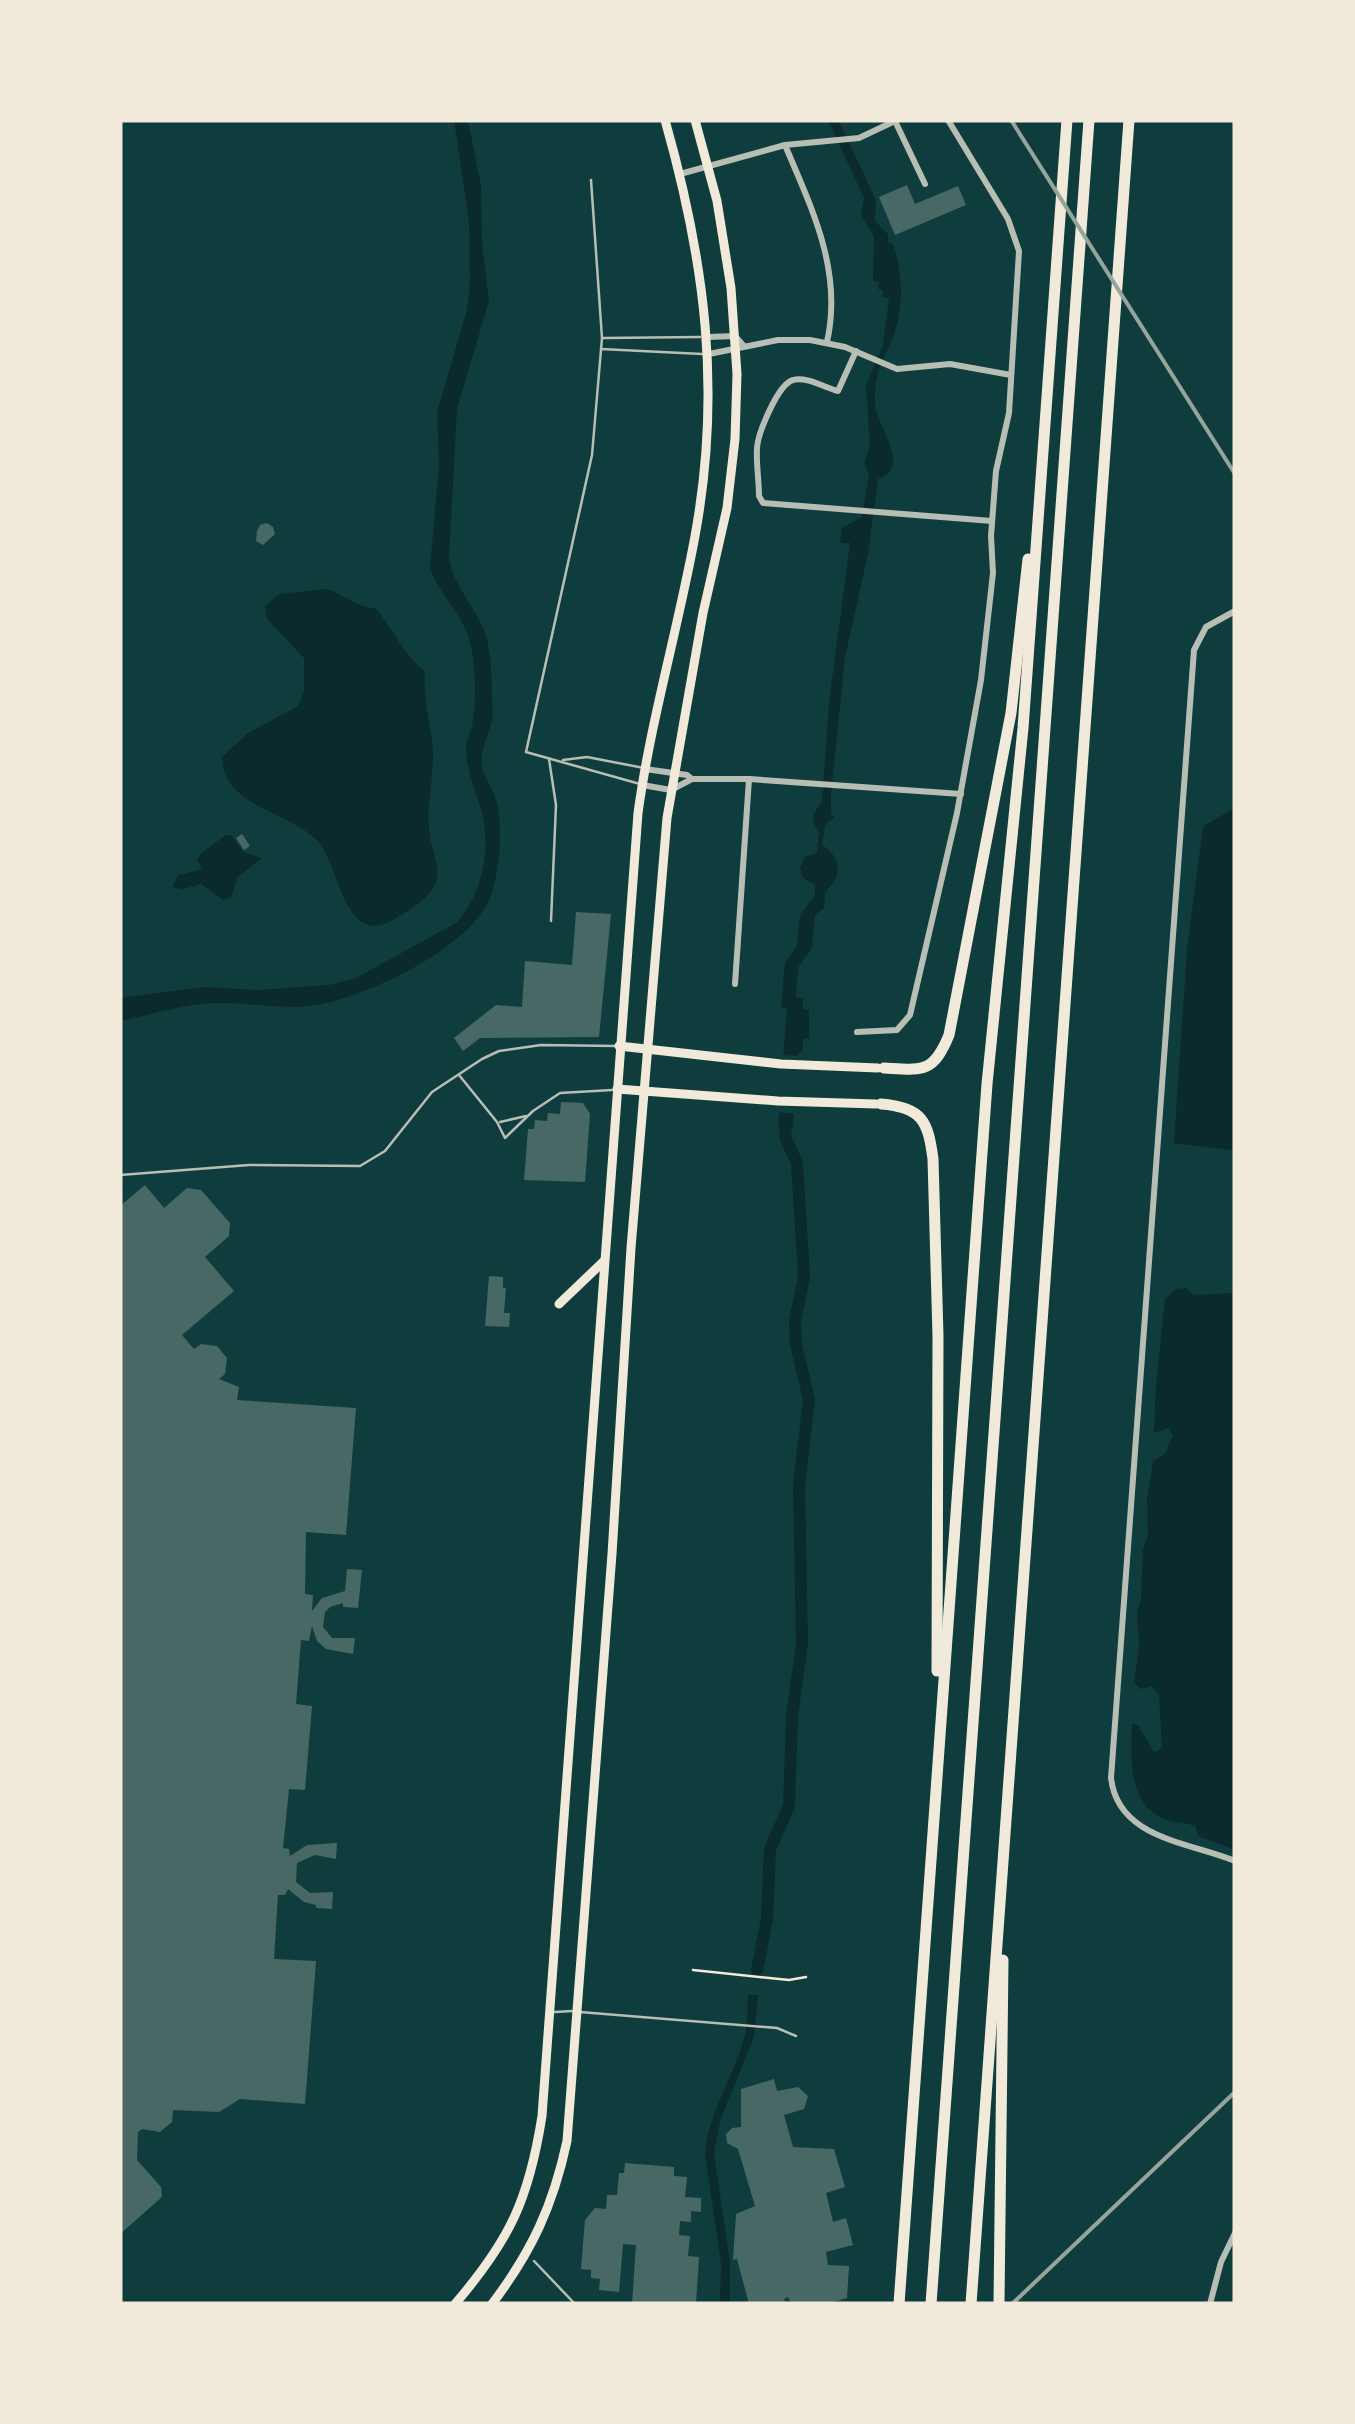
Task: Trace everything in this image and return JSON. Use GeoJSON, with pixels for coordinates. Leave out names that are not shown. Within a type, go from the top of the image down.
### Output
{"type":"FeatureCollection","features":[{"type":"Feature","properties":{"kind":"highway"},"geometry":{"type":"LineString","coordinates":[[898,2304],[987,1084],[1023,728],[1067,120]]}},
{"type":"Feature","properties":{"kind":"highway"},"geometry":{"type":"LineString","coordinates":[[931,2304],[1089,120]]}},
{"type":"Feature","properties":{"kind":"highway"},"geometry":{"type":"LineString","coordinates":[[972,2304],[1130,120]]}},
{"type":"Feature","properties":{"kind":"highway"},"geometry":{"type":"LineString","coordinates":[[881,1068],[917,1070],[930,1066],[941,1056],[949,1035],[1011,713],[1059,236]]}},
{"type":"Feature","properties":{"kind":"highway"},"geometry":{"type":"LineString","coordinates":[[878,1104],[905,1108],[921,1118],[930,1135],[932,1159],[938,1336],[935,1805]]}},
{"type":"Feature","properties":{"kind":"highway"},"geometry":{"type":"LineString","coordinates":[[998,2304],[1004,2022],[1002,1881]]}},
{"type":"Feature","properties":{"kind":"main road"},"geometry":{"type":"LineString","coordinates":[[456,2304],[514,2226],[532,2169],[542,2116],[619,1046],[642,785],[696,536],[704,465],[709,354],[700,263],[665,120]]}},
{"type":"Feature","properties":{"kind":"main road"},"geometry":{"type":"LineString","coordinates":[[492,2304],[530,2249],[554,2196],[569,2122],[646,1049],[671,790],[727,508],[735,439],[739,347],[734,336],[728,259],[709,168],[694,120]]}},
{"type":"Feature","properties":{"kind":"main road"},"geometry":{"type":"LineString","coordinates":[[619,1046],[781,1064],[881,1068]]}},
{"type":"Feature","properties":{"kind":"main road"},"geometry":{"type":"LineString","coordinates":[[617,1090],[878,1104]]}},
{"type":"Feature","properties":{"kind":"main road"},"geometry":{"type":"LineString","coordinates":[[559,1304],[605,1260]]}},
{"type":"Feature","properties":{"kind":"street"},"geometry":{"type":"LineString","coordinates":[[858,1032],[897,1030],[910,1015],[961,794],[994,573],[992,521],[996,471],[1007,432],[1017,240],[948,120]]}},
{"type":"Feature","properties":{"kind":"street"},"geometry":{"type":"LineString","coordinates":[[680,174],[785,146],[869,135],[896,121],[925,184]]}},
{"type":"Feature","properties":{"kind":"street"},"geometry":{"type":"LineString","coordinates":[[785,146],[824,244],[833,305],[827,342]]}},
{"type":"Feature","properties":{"kind":"street"},"geometry":{"type":"LineString","coordinates":[[708,338],[734,336]]}},
{"type":"Feature","properties":{"kind":"street"},"geometry":{"type":"LineString","coordinates":[[709,354],[778,340],[827,342],[897,369],[950,364],[1011,375]]}},
{"type":"Feature","properties":{"kind":"street"},"geometry":{"type":"LineString","coordinates":[[856,351],[838,391],[799,379],[783,385],[757,448],[760,496],[766,505],[992,521]]}},
{"type":"Feature","properties":{"kind":"street"},"geometry":{"type":"LineString","coordinates":[[1235,610],[1206,627],[1194,650],[1111,1778],[1119,1806],[1138,1826],[1173,1842],[1235,1861]]}},
{"type":"Feature","properties":{"kind":"street"},"geometry":{"type":"LineString","coordinates":[[644,768],[692,779],[749,779],[961,794]]}},
{"type":"Feature","properties":{"kind":"street"},"geometry":{"type":"LineString","coordinates":[[642,785],[671,790],[692,779]]}},
{"type":"Feature","properties":{"kind":"street"},"geometry":{"type":"LineString","coordinates":[[735,984],[749,779]]}},
{"type":"Feature","properties":{"kind":"street"},"geometry":{"type":"LineString","coordinates":[[1210,2304],[1221,2262],[1235,2233]]}},
{"type":"Feature","properties":{"kind":"lane"},"geometry":{"type":"LineString","coordinates":[[591,180],[602,338],[592,455],[526,752],[642,785]]}},
{"type":"Feature","properties":{"kind":"lane"},"geometry":{"type":"LineString","coordinates":[[602,338],[708,338]]}},
{"type":"Feature","properties":{"kind":"lane"},"geometry":{"type":"LineString","coordinates":[[601,348],[709,354]]}},
{"type":"Feature","properties":{"kind":"lane"},"geometry":{"type":"LineString","coordinates":[[562,761],[586,757],[644,768]]}},
{"type":"Feature","properties":{"kind":"lane"},"geometry":{"type":"LineString","coordinates":[[549,758],[556,805],[550,921]]}},
{"type":"Feature","properties":{"kind":"lane"},"geometry":{"type":"LineString","coordinates":[[120,1175],[249,1165],[360,1166],[385,1151],[423,1102],[482,1059],[514,1048],[558,1044],[619,1046]]}},
{"type":"Feature","properties":{"kind":"lane"},"geometry":{"type":"LineString","coordinates":[[458,1074],[497,1122],[505,1138],[527,1115],[566,1091],[617,1090]]}},
{"type":"Feature","properties":{"kind":"lane"},"geometry":{"type":"LineString","coordinates":[[497,1122],[527,1115]]}},
{"type":"Feature","properties":{"kind":"lane"},"geometry":{"type":"LineString","coordinates":[[549,2012],[761,2026],[796,2036]]}},
{"type":"Feature","properties":{"kind":"lane"},"geometry":{"type":"LineString","coordinates":[[534,2261],[575,2304]]}},
{"type":"Feature","properties":{"kind":"path"},"geometry":{"type":"LineString","coordinates":[[693,1970],[789,1980],[806,1977]]}},
{"type":"Feature","properties":{"kind":"water"},"geometry":{"type":"Polygon","coordinates":[[[454,120],[468,120],[481,186],[489,301],[457,409],[449,557],[455,578],[482,625],[490,655],[493,715],[482,759],[494,794],[500,830],[492,893],[482,912],[443,949],[391,979],[339,1000],[303,1007],[202,1004],[120,1021],[120,998],[204,987],[258,990],[329,985],[356,978],[456,923],[477,890],[485,836],[466,745],[475,705],[474,662],[467,632],[430,568],[439,463],[437,412],[467,310],[470,283],[469,222],[454,120]]]}},
{"type":"Feature","properties":{"kind":"water"},"geometry":{"type":"Polygon","coordinates":[[[828,120],[838,120],[876,200],[875,221],[888,234],[888,243],[893,244],[896,255],[900,302],[897,326],[875,394],[893,466],[878,479],[868,554],[845,657],[831,795],[831,814],[835,817],[825,825],[822,845],[834,856],[838,868],[835,880],[825,892],[824,908],[815,915],[812,948],[798,968],[796,997],[803,999],[803,1009],[809,1010],[809,1039],[803,1039],[803,1050],[797,1056],[793,1129],[778,1128],[787,1008],[781,1008],[785,963],[797,945],[800,915],[815,895],[815,885],[803,878],[800,868],[805,857],[817,853],[819,833],[813,815],[822,801],[829,703],[850,543],[840,543],[842,528],[862,517],[869,475],[864,464],[870,445],[866,385],[883,345],[889,298],[882,297],[879,282],[873,281],[874,237],[861,215],[864,198],[828,120]]]}},
{"type":"Feature","properties":{"kind":"water"},"geometry":{"type":"Polygon","coordinates":[[[327,589],[375,608],[425,671],[433,754],[429,830],[436,882],[417,904],[376,926],[363,923],[353,914],[320,844],[234,788],[225,774],[222,757],[248,733],[298,706],[304,692],[304,658],[267,619],[265,606],[279,594],[327,589]]]}},
{"type":"Feature","properties":{"kind":"water"},"geometry":{"type":"Polygon","coordinates":[[[1235,808],[1232,1150],[1174,1143],[1187,949],[1203,826],[1235,808]]]}},
{"type":"Feature","properties":{"kind":"water"},"geometry":{"type":"Polygon","coordinates":[[[231,835],[243,852],[262,858],[237,878],[231,898],[223,900],[201,884],[183,889],[172,887],[178,875],[202,869],[197,860],[200,854],[231,835]]]}},
{"type":"Feature","properties":{"kind":"water"},"geometry":{"type":"Polygon","coordinates":[[[1186,1288],[1194,1295],[1235,1293],[1235,1850],[1198,1836],[1195,1826],[1152,1812],[1137,1791],[1132,1764],[1132,1724],[1138,1725],[1154,1752],[1162,1748],[1159,1695],[1152,1686],[1141,1689],[1134,1682],[1139,1647],[1137,1612],[1153,1461],[1165,1454],[1173,1435],[1168,1428],[1154,1433],[1165,1299],[1176,1289],[1186,1288]]]}},
{"type":"Feature","properties":{"kind":"water"},"geometry":{"type":"Polygon","coordinates":[[[748,1995],[758,1995],[754,2037],[720,2121],[714,2153],[730,2263],[730,2304],[720,2304],[721,2264],[705,2153],[711,2124],[745,2036],[748,1995]]]}},
{"type":"Feature","properties":{"kind":"pier"},"geometry":{"type":"Polygon","coordinates":[[[782,1055],[800,1056],[796,1114],[777,1112],[782,1055]]]}},
{"type":"Feature","properties":{"kind":"building"},"geometry":{"type":"Polygon","coordinates":[[[907,185],[915,204],[958,186],[966,205],[895,235],[879,197],[907,185]]]}},
{"type":"Feature","properties":{"kind":"building"},"geometry":{"type":"Polygon","coordinates":[[[267,523],[275,534],[263,545],[256,541],[257,531],[267,523]]]}},
{"type":"Feature","properties":{"kind":"building"},"geometry":{"type":"Polygon","coordinates":[[[242,834],[250,846],[244,850],[236,838],[242,834]]]}},
{"type":"Feature","properties":{"kind":"building"},"geometry":{"type":"Polygon","coordinates":[[[576,912],[611,914],[599,1037],[480,1038],[463,1051],[454,1038],[496,1005],[522,1007],[525,961],[572,965],[576,912]]]}},
{"type":"Feature","properties":{"kind":"building"},"geometry":{"type":"Polygon","coordinates":[[[561,1102],[583,1103],[590,1114],[585,1182],[524,1180],[528,1129],[534,1129],[535,1120],[547,1121],[548,1113],[560,1114],[561,1102]]]}},
{"type":"Feature","properties":{"kind":"building"},"geometry":{"type":"Polygon","coordinates":[[[145,1185],[164,1208],[187,1188],[201,1190],[230,1223],[229,1236],[205,1257],[234,1291],[182,1335],[194,1349],[201,1344],[217,1346],[227,1358],[225,1374],[219,1379],[239,1387],[237,1400],[356,1408],[346,1535],[306,1532],[305,1594],[313,1595],[312,1611],[322,1598],[345,1591],[347,1569],[362,1570],[358,1608],[343,1607],[343,1603],[330,1607],[325,1612],[323,1627],[332,1638],[355,1638],[353,1654],[326,1649],[317,1641],[312,1626],[309,1641],[301,1640],[296,1704],[312,1706],[305,1790],[289,1789],[283,1848],[289,1849],[290,1856],[307,1845],[337,1843],[336,1859],[315,1855],[297,1863],[296,1882],[310,1893],[333,1892],[332,1909],[316,1908],[288,1889],[285,1895],[278,1895],[274,1959],[316,1961],[305,2104],[240,2099],[219,2112],[173,2110],[172,2122],[160,2132],[142,2129],[138,2132],[137,2160],[161,2187],[162,2197],[120,2234],[120,1206],[145,1185]]]}},
{"type":"Feature","properties":{"kind":"building"},"geometry":{"type":"Polygon","coordinates":[[[489,1276],[503,1277],[504,1313],[510,1313],[509,1327],[485,1326],[489,1276]]]}},
{"type":"Feature","properties":{"kind":"building"},"geometry":{"type":"Polygon","coordinates":[[[774,2079],[777,2091],[798,2087],[808,2096],[804,2109],[784,2115],[793,2147],[834,2149],[845,2187],[826,2193],[833,2222],[846,2218],[853,2245],[826,2252],[828,2265],[849,2266],[847,2298],[826,2304],[791,2304],[788,2297],[784,2299],[786,2304],[749,2304],[737,2259],[733,2260],[736,2214],[755,2206],[738,2149],[727,2143],[726,2134],[741,2127],[741,2089],[774,2079]]]}},
{"type":"Feature","properties":{"kind":"building"},"geometry":{"type":"Polygon","coordinates":[[[625,2163],[674,2167],[674,2176],[687,2177],[685,2197],[701,2198],[701,2212],[691,2211],[691,2222],[680,2221],[679,2235],[690,2236],[688,2256],[699,2257],[696,2304],[632,2304],[636,2245],[623,2244],[619,2292],[599,2290],[600,2279],[591,2278],[591,2270],[581,2269],[585,2220],[595,2208],[606,2209],[607,2195],[617,2195],[619,2173],[624,2173],[625,2163]]]}},
{"type":"Feature","properties":{"kind":"waterway"},"geometry":{"type":"LineString","coordinates":[[757,1970],[767,1919],[770,1849],[789,1806],[792,1716],[802,1644],[799,1486],[809,1399],[796,1345],[795,1321],[804,1277],[797,1163],[785,1128]]}},
{"type":"Feature","properties":{"kind":"railway"},"geometry":{"type":"LineString","coordinates":[[1011,120],[1235,474]]}},
{"type":"Feature","properties":{"kind":"railway"},"geometry":{"type":"LineString","coordinates":[[1012,2304],[1235,2092]]}}]}
